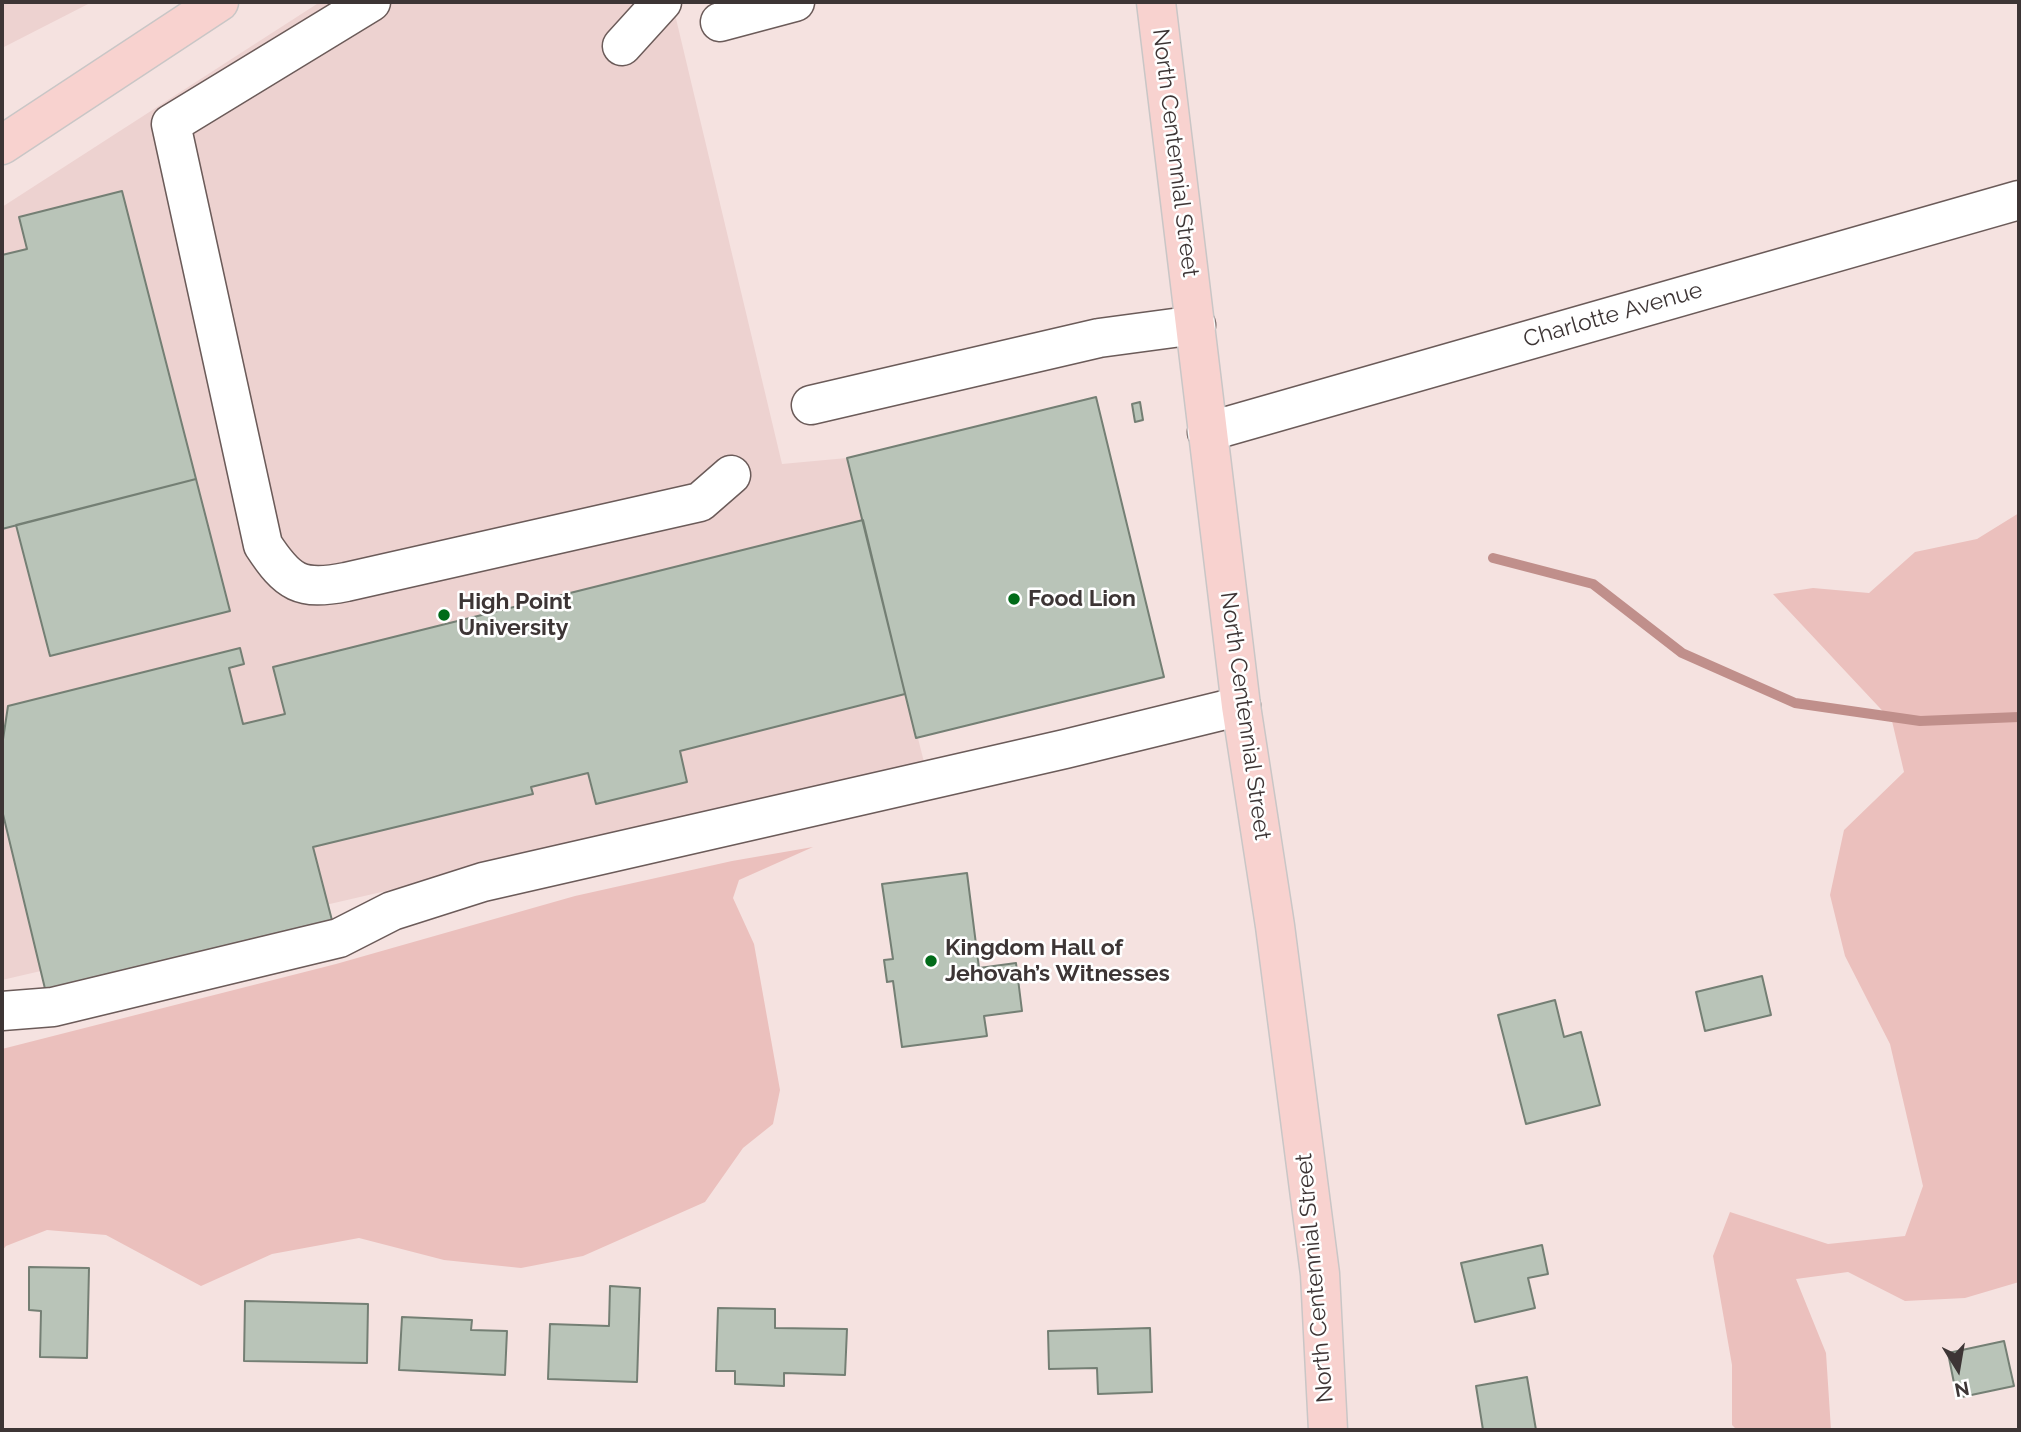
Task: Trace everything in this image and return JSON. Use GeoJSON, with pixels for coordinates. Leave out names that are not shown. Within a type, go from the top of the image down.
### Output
{"type":"FeatureCollection","features":[{"type":"Feature","properties":{"kind":"main road"},"geometry":{"type":"LineString","coordinates":[[2,145],[219,2]]}},
{"type":"Feature","properties":{"kind":"main road","name":"North Centennial Street"},"geometry":{"type":"LineString","coordinates":[[1156,2],[1241,706],[1275,926],[1320,1274],[1328,1430]]}},
{"type":"Feature","properties":{"kind":"street"},"geometry":{"type":"LineString","coordinates":[[371,2],[171,124],[263,545],[282,572],[296,582],[315,586],[346,582],[700,502],[731,475]]}},
{"type":"Feature","properties":{"kind":"street"},"geometry":{"type":"LineString","coordinates":[[622,46],[663,2]]}},
{"type":"Feature","properties":{"kind":"street"},"geometry":{"type":"LineString","coordinates":[[720,22],[795,2]]}},
{"type":"Feature","properties":{"kind":"street","name":"Charlotte Avenue"},"geometry":{"type":"LineString","coordinates":[[1208,432],[2019,200]]}},
{"type":"Feature","properties":{"kind":"street"},"geometry":{"type":"LineString","coordinates":[[811,404],[1099,338],[1196,326]]}},
{"type":"Feature","properties":{"kind":"street"},"geometry":{"type":"LineString","coordinates":[[2,1011],[53,1007],[339,938],[392,911],[482,882],[1065,750],[1241,706]]}},
{"type":"Feature","properties":{"kind":"shaded area"},"geometry":{"type":"Polygon","coordinates":[[[2,2],[92,2],[2,48],[2,2]]]}},
{"type":"Feature","properties":{"kind":"shaded area","name":"High Point University"},"geometry":{"type":"Polygon","coordinates":[[[320,2],[687,2],[673,6],[782,464],[847,458],[925,766],[2,980],[2,207],[320,2]]]}},
{"type":"Feature","properties":{"kind":"shaded area"},"geometry":{"type":"Polygon","coordinates":[[[2019,513],[2019,1282],[1965,1298],[1905,1301],[1848,1272],[1796,1279],[1826,1353],[1831,1430],[1737,1430],[1732,1425],[1732,1365],[1713,1256],[1730,1212],[1828,1244],[1905,1236],[1923,1186],[1890,1044],[1845,956],[1830,895],[1844,830],[1904,772],[1892,721],[1773,594],[1813,588],[1869,593],[1915,552],[1977,539],[2019,513]]]}},
{"type":"Feature","properties":{"kind":"shaded area"},"geometry":{"type":"Polygon","coordinates":[[[813,847],[739,880],[733,898],[754,944],[780,1090],[773,1124],[743,1148],[705,1202],[583,1256],[521,1268],[444,1260],[359,1238],[272,1254],[201,1286],[106,1235],[47,1230],[6,1246],[2,1251],[2,1049],[336,964],[575,896],[732,861],[813,847]]]}},
{"type":"Feature","properties":{"kind":"building"},"geometry":{"type":"Polygon","coordinates":[[[122,191],[196,479],[2,529],[2,255],[27,249],[19,217],[122,191]]]}},
{"type":"Feature","properties":{"kind":"building","name":"Food Lion"},"geometry":{"type":"Polygon","coordinates":[[[1096,397],[1164,677],[916,738],[847,458],[1096,397]]]}},
{"type":"Feature","properties":{"kind":"building"},"geometry":{"type":"Polygon","coordinates":[[[1140,402],[1143,420],[1135,422],[1132,404],[1140,402]]]}},
{"type":"Feature","properties":{"kind":"building"},"geometry":{"type":"Polygon","coordinates":[[[196,479],[230,611],[50,656],[16,525],[196,479]]]}},
{"type":"Feature","properties":{"kind":"building"},"geometry":{"type":"Polygon","coordinates":[[[863,520],[905,694],[680,751],[687,782],[596,804],[588,773],[531,787],[533,794],[313,847],[334,928],[47,997],[2,810],[2,746],[8,706],[240,648],[244,664],[229,668],[243,724],[285,714],[273,667],[863,520]]]}},
{"type":"Feature","properties":{"kind":"building","name":"Kingdom Hall of Jehovah’s Witnesses"},"geometry":{"type":"Polygon","coordinates":[[[967,873],[979,968],[1016,963],[1022,1011],[984,1016],[987,1036],[902,1047],[893,981],[887,982],[884,960],[893,959],[882,884],[967,873]]]}},
{"type":"Feature","properties":{"kind":"building"},"geometry":{"type":"Polygon","coordinates":[[[1762,976],[1771,1015],[1705,1031],[1696,992],[1762,976]]]}},
{"type":"Feature","properties":{"kind":"building"},"geometry":{"type":"Polygon","coordinates":[[[1555,1000],[1564,1037],[1581,1032],[1600,1105],[1526,1124],[1498,1015],[1555,1000]]]}},
{"type":"Feature","properties":{"kind":"building"},"geometry":{"type":"Polygon","coordinates":[[[1542,1245],[1548,1274],[1528,1278],[1535,1308],[1475,1322],[1461,1263],[1542,1245]]]}},
{"type":"Feature","properties":{"kind":"building"},"geometry":{"type":"Polygon","coordinates":[[[29,1267],[89,1268],[87,1358],[40,1357],[41,1311],[29,1310],[29,1267]]]}},
{"type":"Feature","properties":{"kind":"building"},"geometry":{"type":"Polygon","coordinates":[[[610,1286],[640,1288],[637,1382],[548,1379],[550,1324],[609,1326],[610,1286]]]}},
{"type":"Feature","properties":{"kind":"building"},"geometry":{"type":"Polygon","coordinates":[[[245,1301],[368,1304],[367,1363],[244,1361],[245,1301]]]}},
{"type":"Feature","properties":{"kind":"building"},"geometry":{"type":"Polygon","coordinates":[[[718,1308],[775,1309],[775,1328],[847,1329],[845,1375],[784,1373],[784,1386],[735,1384],[735,1371],[716,1371],[718,1308]]]}},
{"type":"Feature","properties":{"kind":"building"},"geometry":{"type":"Polygon","coordinates":[[[402,1317],[472,1320],[471,1330],[507,1331],[505,1375],[399,1370],[402,1317]]]}},
{"type":"Feature","properties":{"kind":"building"},"geometry":{"type":"Polygon","coordinates":[[[1150,1328],[1152,1392],[1098,1394],[1097,1368],[1049,1369],[1048,1331],[1150,1328]]]}},
{"type":"Feature","properties":{"kind":"building"},"geometry":{"type":"Polygon","coordinates":[[[2004,1341],[2014,1386],[1957,1398],[1948,1353],[2004,1341]]]}},
{"type":"Feature","properties":{"kind":"building"},"geometry":{"type":"Polygon","coordinates":[[[1527,1377],[1536,1430],[1483,1430],[1476,1386],[1527,1377]]]}},
{"type":"Feature","properties":{"kind":"waterway"},"geometry":{"type":"LineString","coordinates":[[1493,558],[1593,584],[1682,653],[1795,703],[1920,721],[2019,717]]}},
{"type":"Feature","properties":{"kind":"place","name":"Food Lion"},"geometry":{"type":"Point","coordinates":[1014,599]}},
{"type":"Feature","properties":{"kind":"place","name":"High Point University"},"geometry":{"type":"Point","coordinates":[444,615]}},
{"type":"Feature","properties":{"kind":"place","name":"Kingdom Hall of Jehovah’s Witnesses"},"geometry":{"type":"Point","coordinates":[931,961]}}]}
